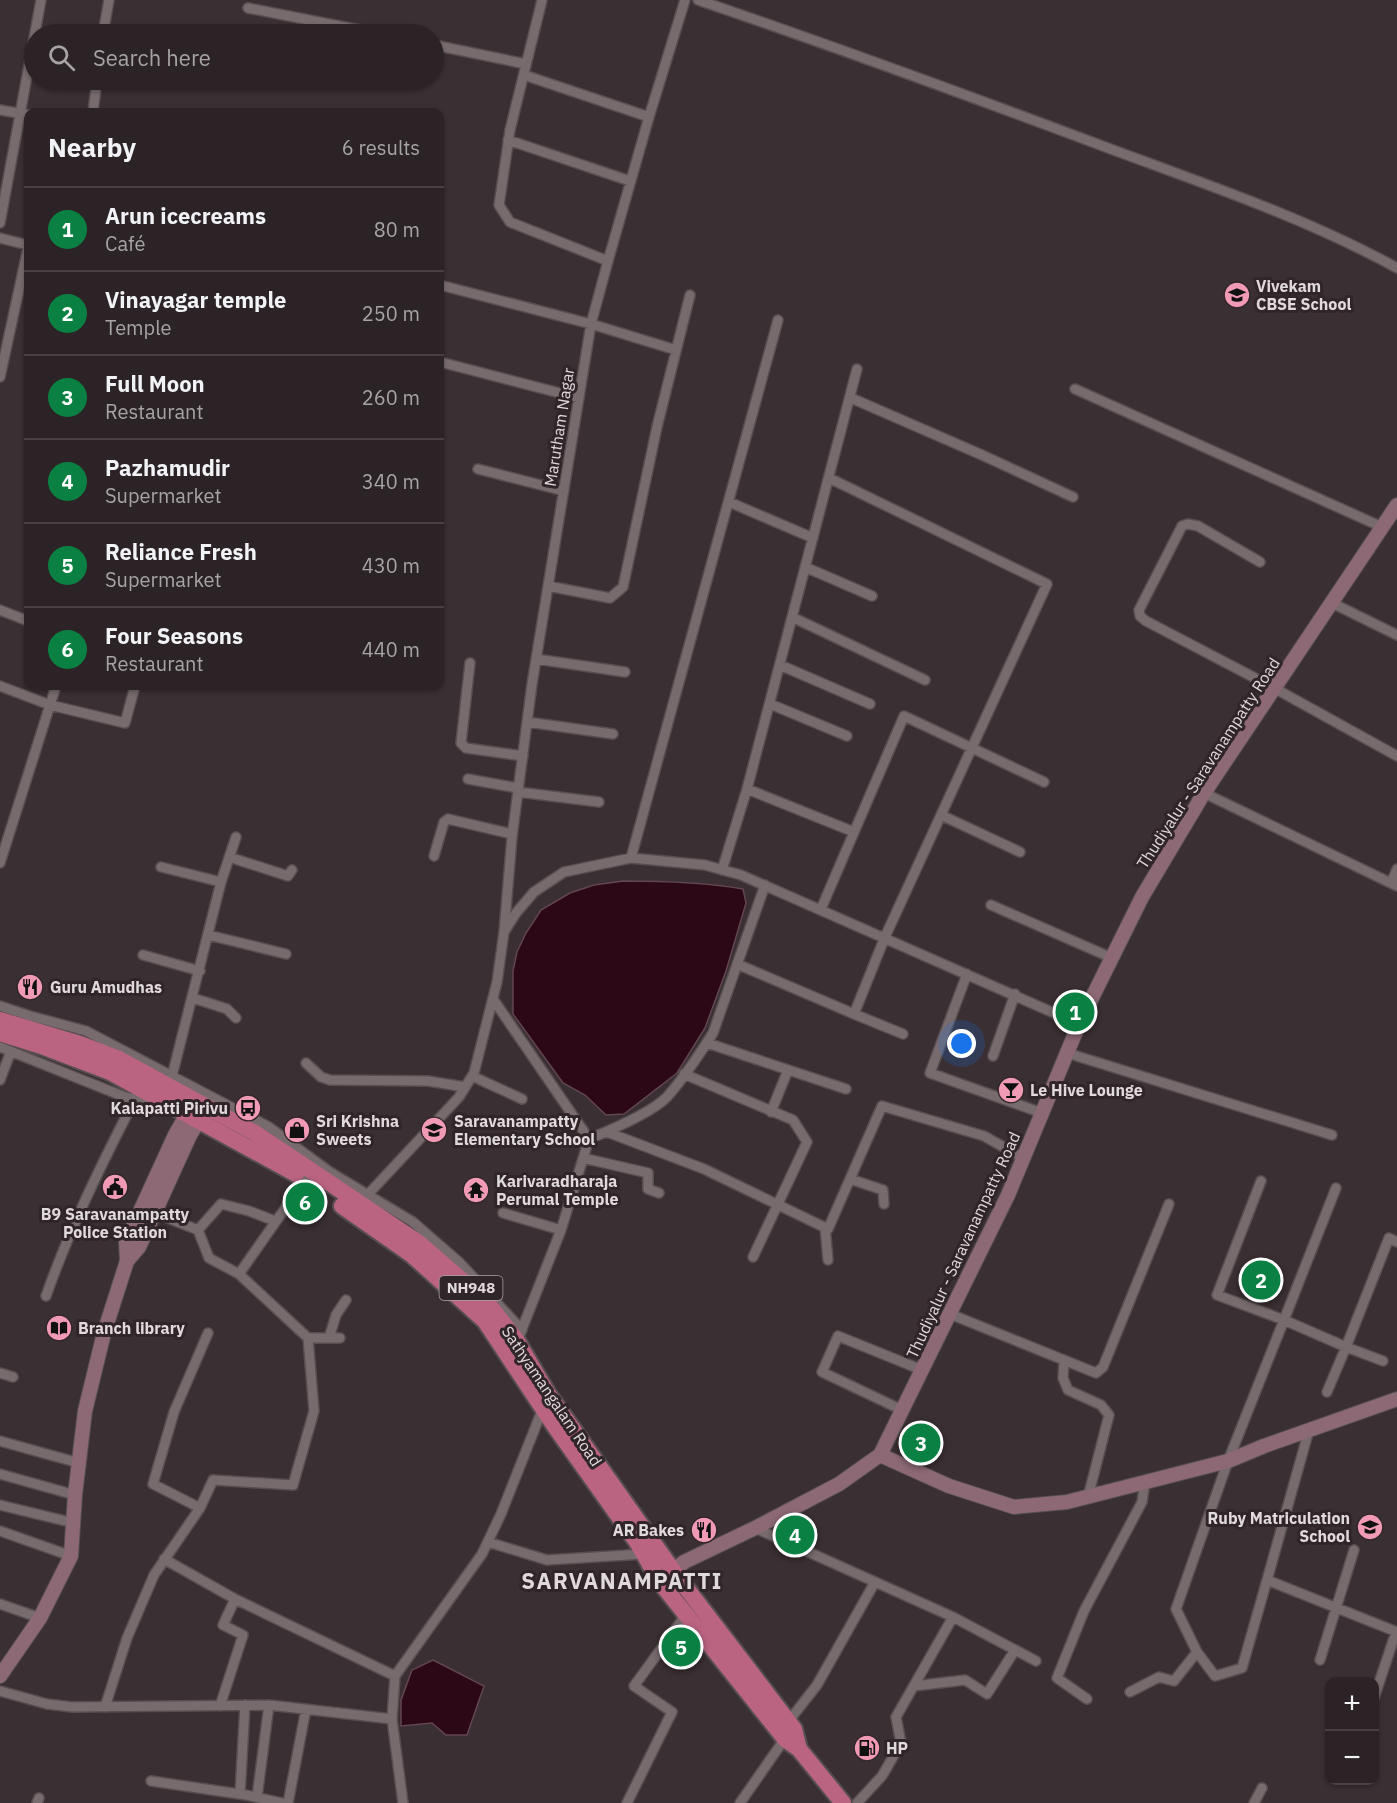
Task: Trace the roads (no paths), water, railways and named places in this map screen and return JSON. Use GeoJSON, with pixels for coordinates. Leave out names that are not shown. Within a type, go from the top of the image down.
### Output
{"type":"FeatureCollection","features":[{"type":"Feature","properties":{"kind":"highway","name":"Sathyamangalam Road"},"geometry":{"type":"LineString","coordinates":[[0,1020],[80,1044],[118,1059],[193,1109],[255,1133],[363,1199],[428,1250],[486,1301],[519,1335],[548,1394],[789,1730],[799,1749],[843,1803]]}},
{"type":"Feature","properties":{"kind":"highway","name":"NH948"},"geometry":{"type":"LineString","coordinates":[[0,1033],[110,1072],[193,1109],[286,1167],[412,1254],[485,1321],[685,1616],[789,1730]]}},
{"type":"Feature","properties":{"kind":"main road","name":"Thudiyalur - Saravanampatty Road"},"geometry":{"type":"LineString","coordinates":[[660,1582],[684,1562],[839,1484],[880,1455],[1008,1195],[1079,1024],[1142,897],[1204,793],[1397,505]]}},
{"type":"Feature","properties":{"kind":"main road"},"geometry":{"type":"LineString","coordinates":[[127,1261],[139,1248],[190,1135],[193,1109]]}},
{"type":"Feature","properties":{"kind":"main road"},"geometry":{"type":"LineString","coordinates":[[0,1677],[40,1618],[71,1556],[75,1495],[85,1411],[104,1333],[127,1261],[126,1242],[193,1109]]}},
{"type":"Feature","properties":{"kind":"main road"},"geometry":{"type":"LineString","coordinates":[[880,1455],[949,1486],[1014,1507],[1067,1502],[1228,1461],[1397,1399]]}},
{"type":"Feature","properties":{"kind":"street"},"geometry":{"type":"LineString","coordinates":[[37,24],[41,0]]}},
{"type":"Feature","properties":{"kind":"street"},"geometry":{"type":"LineString","coordinates":[[105,24],[109,0]]}},
{"type":"Feature","properties":{"kind":"street"},"geometry":{"type":"LineString","coordinates":[[542,0],[508,140],[499,205],[510,222],[608,261]]}},
{"type":"Feature","properties":{"kind":"street","name":"Marutham Nagar"},"geometry":{"type":"LineString","coordinates":[[363,1199],[465,1088],[472,1076],[493,999],[504,932],[512,834],[536,659],[591,324],[630,181],[685,0]]}},
{"type":"Feature","properties":{"kind":"street"},"geometry":{"type":"LineString","coordinates":[[698,0],[826,44],[1202,183],[1353,244],[1397,268]]}},
{"type":"Feature","properties":{"kind":"street"},"geometry":{"type":"LineString","coordinates":[[248,8],[329,24]]}},
{"type":"Feature","properties":{"kind":"street"},"geometry":{"type":"LineString","coordinates":[[444,47],[526,64]]}},
{"type":"Feature","properties":{"kind":"street"},"geometry":{"type":"LineString","coordinates":[[524,75],[649,117]]}},
{"type":"Feature","properties":{"kind":"street"},"geometry":{"type":"LineString","coordinates":[[25,108],[28,90]]}},
{"type":"Feature","properties":{"kind":"street"},"geometry":{"type":"LineString","coordinates":[[94,108],[96,90]]}},
{"type":"Feature","properties":{"kind":"street"},"geometry":{"type":"LineString","coordinates":[[0,110],[24,114],[0,223]]}},
{"type":"Feature","properties":{"kind":"street"},"geometry":{"type":"LineString","coordinates":[[508,140],[630,181]]}},
{"type":"Feature","properties":{"kind":"street"},"geometry":{"type":"LineString","coordinates":[[0,238],[24,246]]}},
{"type":"Feature","properties":{"kind":"street"},"geometry":{"type":"LineString","coordinates":[[0,377],[24,266]]}},
{"type":"Feature","properties":{"kind":"street"},"geometry":{"type":"LineString","coordinates":[[444,286],[591,324],[676,350]]}},
{"type":"Feature","properties":{"kind":"street"},"geometry":{"type":"LineString","coordinates":[[548,586],[610,598],[623,587],[657,427],[690,295]]}},
{"type":"Feature","properties":{"kind":"street"},"geometry":{"type":"LineString","coordinates":[[631,858],[778,320]]}},
{"type":"Feature","properties":{"kind":"street"},"geometry":{"type":"LineString","coordinates":[[444,363],[579,398]]}},
{"type":"Feature","properties":{"kind":"street"},"geometry":{"type":"LineString","coordinates":[[722,870],[770,704],[857,369]]}},
{"type":"Feature","properties":{"kind":"street"},"geometry":{"type":"LineString","coordinates":[[1075,389],[1382,527]]}},
{"type":"Feature","properties":{"kind":"street"},"geometry":{"type":"LineString","coordinates":[[851,398],[1073,497]]}},
{"type":"Feature","properties":{"kind":"street"},"geometry":{"type":"LineString","coordinates":[[478,469],[564,491]]}},
{"type":"Feature","properties":{"kind":"street"},"geometry":{"type":"LineString","coordinates":[[829,478],[1047,584],[885,937],[854,1014]]}},
{"type":"Feature","properties":{"kind":"street"},"geometry":{"type":"LineString","coordinates":[[729,502],[813,538]]}},
{"type":"Feature","properties":{"kind":"street"},"geometry":{"type":"LineString","coordinates":[[1260,562],[1198,526],[1188,524],[1182,526],[1139,610],[1140,616],[1397,756]]}},
{"type":"Feature","properties":{"kind":"street"},"geometry":{"type":"LineString","coordinates":[[805,567],[872,596]]}},
{"type":"Feature","properties":{"kind":"street"},"geometry":{"type":"LineString","coordinates":[[1332,603],[1397,635]]}},
{"type":"Feature","properties":{"kind":"street"},"geometry":{"type":"LineString","coordinates":[[0,610],[24,619]]}},
{"type":"Feature","properties":{"kind":"street"},"geometry":{"type":"LineString","coordinates":[[792,616],[925,680]]}},
{"type":"Feature","properties":{"kind":"street"},"geometry":{"type":"LineString","coordinates":[[536,659],[625,672]]}},
{"type":"Feature","properties":{"kind":"street"},"geometry":{"type":"LineString","coordinates":[[470,663],[461,743],[466,748],[522,756]]}},
{"type":"Feature","properties":{"kind":"street"},"geometry":{"type":"LineString","coordinates":[[780,665],[870,704]]}},
{"type":"Feature","properties":{"kind":"street"},"geometry":{"type":"LineString","coordinates":[[0,686],[50,705],[125,723],[134,690]]}},
{"type":"Feature","properties":{"kind":"street"},"geometry":{"type":"LineString","coordinates":[[0,864],[55,690]]}},
{"type":"Feature","properties":{"kind":"street"},"geometry":{"type":"LineString","coordinates":[[770,704],[847,736]]}},
{"type":"Feature","properties":{"kind":"street"},"geometry":{"type":"LineString","coordinates":[[821,909],[904,716],[1044,782]]}},
{"type":"Feature","properties":{"kind":"street"},"geometry":{"type":"LineString","coordinates":[[527,722],[613,735]]}},
{"type":"Feature","properties":{"kind":"street"},"geometry":{"type":"LineString","coordinates":[[468,779],[518,790],[599,802]]}},
{"type":"Feature","properties":{"kind":"street"},"geometry":{"type":"LineString","coordinates":[[747,789],[854,832]]}},
{"type":"Feature","properties":{"kind":"street"},"geometry":{"type":"LineString","coordinates":[[1204,793],[1394,885],[1397,869]]}},
{"type":"Feature","properties":{"kind":"street"},"geometry":{"type":"LineString","coordinates":[[941,815],[1020,852]]}},
{"type":"Feature","properties":{"kind":"street"},"geometry":{"type":"LineString","coordinates":[[434,856],[444,822],[448,819],[512,834]]}},
{"type":"Feature","properties":{"kind":"street"},"geometry":{"type":"LineString","coordinates":[[172,1076],[221,882],[236,837]]}},
{"type":"Feature","properties":{"kind":"street"},"geometry":{"type":"LineString","coordinates":[[229,857],[288,876],[292,870]]}},
{"type":"Feature","properties":{"kind":"street"},"geometry":{"type":"LineString","coordinates":[[504,932],[534,892],[564,872],[631,858],[705,865],[741,874],[1079,1024]]}},
{"type":"Feature","properties":{"kind":"street"},"geometry":{"type":"LineString","coordinates":[[161,867],[221,882]]}},
{"type":"Feature","properties":{"kind":"street"},"geometry":{"type":"LineString","coordinates":[[589,1138],[607,1132],[666,1098],[707,1042],[713,1033],[765,885]]}},
{"type":"Feature","properties":{"kind":"street"},"geometry":{"type":"LineString","coordinates":[[991,905],[1112,958]]}},
{"type":"Feature","properties":{"kind":"street"},"geometry":{"type":"LineString","coordinates":[[208,935],[286,954]]}},
{"type":"Feature","properties":{"kind":"street"},"geometry":{"type":"LineString","coordinates":[[143,955],[200,970]]}},
{"type":"Feature","properties":{"kind":"street"},"geometry":{"type":"LineString","coordinates":[[738,964],[903,1034]]}},
{"type":"Feature","properties":{"kind":"street"},"geometry":{"type":"LineString","coordinates":[[967,974],[930,1072],[1042,1113]]}},
{"type":"Feature","properties":{"kind":"street"},"geometry":{"type":"LineString","coordinates":[[993,1056],[1015,994]]}},
{"type":"Feature","properties":{"kind":"street"},"geometry":{"type":"LineString","coordinates":[[193,998],[227,1009],[236,1018]]}},
{"type":"Feature","properties":{"kind":"street"},"geometry":{"type":"LineString","coordinates":[[493,999],[589,1138]]}},
{"type":"Feature","properties":{"kind":"street"},"geometry":{"type":"LineString","coordinates":[[0,1006],[86,1031],[269,1127],[363,1199]]}},
{"type":"Feature","properties":{"kind":"street"},"geometry":{"type":"LineString","coordinates":[[707,1042],[846,1089]]}},
{"type":"Feature","properties":{"kind":"street"},"geometry":{"type":"LineString","coordinates":[[0,1047],[125,1097],[193,1109]]}},
{"type":"Feature","properties":{"kind":"street"},"geometry":{"type":"LineString","coordinates":[[0,1080],[11,1051]]}},
{"type":"Feature","properties":{"kind":"street"},"geometry":{"type":"LineString","coordinates":[[1067,1053],[1332,1135]]}},
{"type":"Feature","properties":{"kind":"street"},"geometry":{"type":"LineString","coordinates":[[306,1063],[321,1077],[330,1080],[428,1081],[465,1088]]}},
{"type":"Feature","properties":{"kind":"street"},"geometry":{"type":"LineString","coordinates":[[771,1112],[788,1070]]}},
{"type":"Feature","properties":{"kind":"street"},"geometry":{"type":"LineString","coordinates":[[684,1074],[793,1120],[807,1142],[753,1257]]}},
{"type":"Feature","properties":{"kind":"street"},"geometry":{"type":"LineString","coordinates":[[472,1076],[522,1099]]}},
{"type":"Feature","properties":{"kind":"street"},"geometry":{"type":"LineString","coordinates":[[46,1296],[63,1249],[135,1099]]}},
{"type":"Feature","properties":{"kind":"street"},"geometry":{"type":"LineString","coordinates":[[607,1132],[704,1168],[828,1229],[882,1106],[984,1136],[1023,1158]]}},
{"type":"Feature","properties":{"kind":"street"},"geometry":{"type":"LineString","coordinates":[[519,1335],[561,1230],[589,1138]]}},
{"type":"Feature","properties":{"kind":"street"},"geometry":{"type":"LineString","coordinates":[[583,1158],[648,1173],[648,1189],[659,1193]]}},
{"type":"Feature","properties":{"kind":"street"},"geometry":{"type":"LineString","coordinates":[[850,1179],[883,1190],[884,1204]]}},
{"type":"Feature","properties":{"kind":"street"},"geometry":{"type":"LineString","coordinates":[[239,1274],[305,1180]]}},
{"type":"Feature","properties":{"kind":"street"},"geometry":{"type":"LineString","coordinates":[[1261,1181],[1217,1295],[1383,1361]]}},
{"type":"Feature","properties":{"kind":"street"},"geometry":{"type":"LineString","coordinates":[[1309,1430],[1242,1668],[1215,1676],[1197,1652],[1176,1609],[1228,1461],[1336,1188]]}},
{"type":"Feature","properties":{"kind":"street"},"geometry":{"type":"LineString","coordinates":[[198,1230],[221,1204],[275,1221]]}},
{"type":"Feature","properties":{"kind":"street"},"geometry":{"type":"LineString","coordinates":[[950,1314],[1096,1372],[1103,1367],[1169,1204]]}},
{"type":"Feature","properties":{"kind":"street"},"geometry":{"type":"LineString","coordinates":[[105,1707],[127,1638],[154,1575],[200,1508],[213,1480],[293,1485],[314,1411],[308,1338],[239,1274],[209,1258],[198,1230],[155,1213]]}},
{"type":"Feature","properties":{"kind":"street"},"geometry":{"type":"LineString","coordinates":[[503,1213],[561,1230]]}},
{"type":"Feature","properties":{"kind":"street"},"geometry":{"type":"LineString","coordinates":[[825,1227],[828,1260]]}},
{"type":"Feature","properties":{"kind":"street"},"geometry":{"type":"LineString","coordinates":[[1327,1392],[1389,1238],[1397,1242]]}},
{"type":"Feature","properties":{"kind":"street"},"geometry":{"type":"LineString","coordinates":[[329,1338],[336,1315],[346,1300]]}},
{"type":"Feature","properties":{"kind":"street"},"geometry":{"type":"LineString","coordinates":[[200,1508],[153,1484],[174,1412],[208,1333]]}},
{"type":"Feature","properties":{"kind":"street"},"geometry":{"type":"LineString","coordinates":[[902,1410],[822,1372],[838,1336],[922,1370]]}},
{"type":"Feature","properties":{"kind":"street"},"geometry":{"type":"LineString","coordinates":[[308,1338],[340,1338]]}},
{"type":"Feature","properties":{"kind":"street"},"geometry":{"type":"LineString","coordinates":[[1065,1361],[1063,1378],[1068,1390],[1101,1405],[1109,1415],[1088,1497]]}},
{"type":"Feature","properties":{"kind":"street"},"geometry":{"type":"LineString","coordinates":[[0,1373],[13,1377]]}},
{"type":"Feature","properties":{"kind":"street"},"geometry":{"type":"LineString","coordinates":[[403,1803],[392,1719],[395,1676],[482,1554],[515,1482],[543,1408]]}},
{"type":"Feature","properties":{"kind":"street"},"geometry":{"type":"LineString","coordinates":[[0,1441],[79,1463]]}},
{"type":"Feature","properties":{"kind":"street"},"geometry":{"type":"LineString","coordinates":[[0,1474],[75,1495]]}},
{"type":"Feature","properties":{"kind":"street"},"geometry":{"type":"LineString","coordinates":[[1087,1699],[1057,1678],[1084,1611],[1142,1502],[1145,1482]]}},
{"type":"Feature","properties":{"kind":"street"},"geometry":{"type":"LineString","coordinates":[[0,1504],[74,1523]]}},
{"type":"Feature","properties":{"kind":"street"},"geometry":{"type":"LineString","coordinates":[[755,1528],[953,1617],[1036,1661]]}},
{"type":"Feature","properties":{"kind":"street"},"geometry":{"type":"LineString","coordinates":[[0,1531],[71,1556]]}},
{"type":"Feature","properties":{"kind":"street"},"geometry":{"type":"LineString","coordinates":[[488,1542],[548,1560],[644,1554]]}},
{"type":"Feature","properties":{"kind":"street"},"geometry":{"type":"LineString","coordinates":[[1320,1660],[1354,1550]]}},
{"type":"Feature","properties":{"kind":"street"},"geometry":{"type":"LineString","coordinates":[[164,1559],[235,1599],[395,1676]]}},
{"type":"Feature","properties":{"kind":"street"},"geometry":{"type":"LineString","coordinates":[[1267,1580],[1396,1632],[1379,1683]]}},
{"type":"Feature","properties":{"kind":"street"},"geometry":{"type":"LineString","coordinates":[[740,1803],[817,1685],[875,1582]]}},
{"type":"Feature","properties":{"kind":"street"},"geometry":{"type":"LineString","coordinates":[[220,1706],[243,1635],[223,1625],[235,1599]]}},
{"type":"Feature","properties":{"kind":"street"},"geometry":{"type":"LineString","coordinates":[[0,1604],[40,1618]]}},
{"type":"Feature","properties":{"kind":"street"},"geometry":{"type":"LineString","coordinates":[[627,1803],[672,1712],[634,1686],[685,1616]]}},
{"type":"Feature","properties":{"kind":"street"},"geometry":{"type":"LineString","coordinates":[[857,1803],[882,1776],[901,1743],[896,1717],[953,1617]]}},
{"type":"Feature","properties":{"kind":"street"},"geometry":{"type":"LineString","coordinates":[[914,1686],[965,1680],[987,1694],[1015,1650]]}},
{"type":"Feature","properties":{"kind":"street"},"geometry":{"type":"LineString","coordinates":[[1130,1692],[1159,1677],[1174,1681],[1197,1652]]}},
{"type":"Feature","properties":{"kind":"street"},"geometry":{"type":"LineString","coordinates":[[0,1691],[47,1704],[72,1707],[269,1704],[392,1719]]}},
{"type":"Feature","properties":{"kind":"street"},"geometry":{"type":"LineString","coordinates":[[256,1797],[269,1704]]}},
{"type":"Feature","properties":{"kind":"street"},"geometry":{"type":"LineString","coordinates":[[243,1798],[245,1705]]}},
{"type":"Feature","properties":{"kind":"street"},"geometry":{"type":"LineString","coordinates":[[288,1803],[306,1709]]}},
{"type":"Feature","properties":{"kind":"street"},"geometry":{"type":"LineString","coordinates":[[151,1781],[243,1798],[256,1797],[276,1803]]}},
{"type":"Feature","properties":{"kind":"street"},"geometry":{"type":"LineString","coordinates":[[1254,1803],[1262,1788]]}},
{"type":"Feature","properties":{"kind":"place","name":"Vivekam CBSE School"},"geometry":{"type":"Point","coordinates":[1237,295]}},
{"type":"Feature","properties":{"kind":"place","name":"Guru Amudhas"},"geometry":{"type":"Point","coordinates":[30,987]}},
{"type":"Feature","properties":{"kind":"place","name":"Arun icecreams"},"geometry":{"type":"Point","coordinates":[1075,1012]}},
{"type":"Feature","properties":{"kind":"place","name":"Le Hive Lounge"},"geometry":{"type":"Point","coordinates":[1011,1090]}},
{"type":"Feature","properties":{"kind":"place","name":"Kalapatti Pirivu"},"geometry":{"type":"Point","coordinates":[248,1108]}},
{"type":"Feature","properties":{"kind":"place","name":"Sri Krishna Sweets"},"geometry":{"type":"Point","coordinates":[297,1130]}},
{"type":"Feature","properties":{"kind":"place","name":"Saravanampatty Elementary School"},"geometry":{"type":"Point","coordinates":[434,1130]}},
{"type":"Feature","properties":{"kind":"place","name":"B9 Saravanampatty Police Station"},"geometry":{"type":"Point","coordinates":[115,1187]}},
{"type":"Feature","properties":{"kind":"place","name":"Karivaradharaja Perumal Temple"},"geometry":{"type":"Point","coordinates":[476,1190]}},
{"type":"Feature","properties":{"kind":"place","name":"Four Seasons"},"geometry":{"type":"Point","coordinates":[305,1202]}},
{"type":"Feature","properties":{"kind":"place","name":"Vinayagar temple"},"geometry":{"type":"Point","coordinates":[1261,1280]}},
{"type":"Feature","properties":{"kind":"place","name":"Branch library"},"geometry":{"type":"Point","coordinates":[59,1328]}},
{"type":"Feature","properties":{"kind":"place","name":"Full Moon"},"geometry":{"type":"Point","coordinates":[921,1443]}},
{"type":"Feature","properties":{"kind":"place","name":"Ruby Matriculation School"},"geometry":{"type":"Point","coordinates":[1370,1527]}},
{"type":"Feature","properties":{"kind":"place","name":"AR Bakes"},"geometry":{"type":"Point","coordinates":[704,1530]}},
{"type":"Feature","properties":{"kind":"place","name":"Pazhamudir"},"geometry":{"type":"Point","coordinates":[795,1535]}},
{"type":"Feature","properties":{"kind":"place","name":"Reliance Fresh"},"geometry":{"type":"Point","coordinates":[681,1647]}},
{"type":"Feature","properties":{"kind":"place","name":"HP"},"geometry":{"type":"Point","coordinates":[867,1748]}},
{"type":"Feature","properties":{"kind":"district","name":"SARVANAMPATTI"},"geometry":{"type":"Point","coordinates":[622,1581]}}]}
